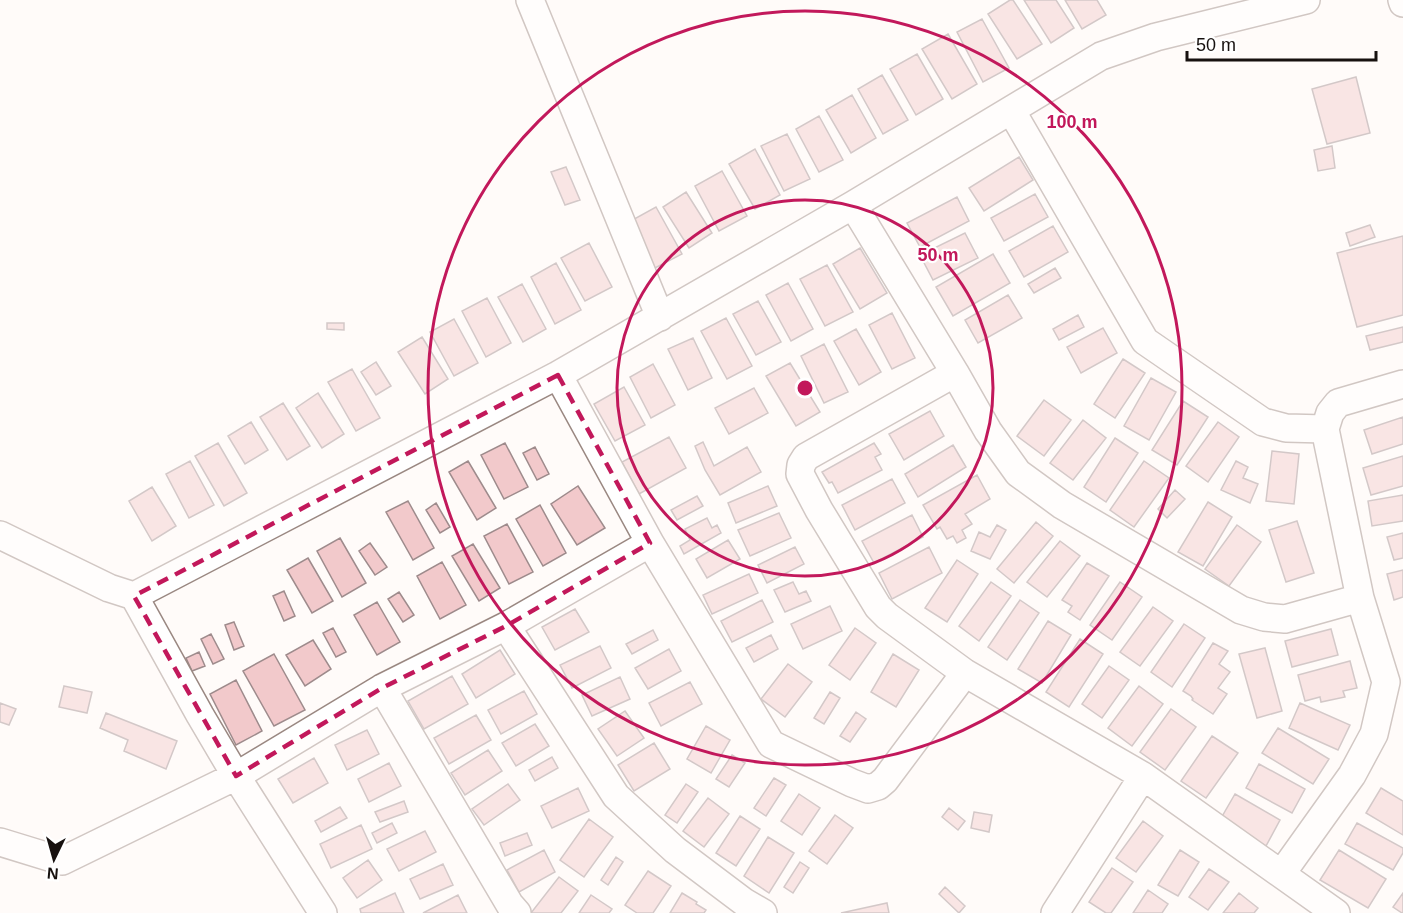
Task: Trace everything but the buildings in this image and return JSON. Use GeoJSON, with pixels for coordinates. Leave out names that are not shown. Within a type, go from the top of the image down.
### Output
{"type":"FeatureCollection","features":[{"type":"Feature","properties":{"kind":"street"},"geometry":{"type":"LineString","coordinates":[[530,0],[660,317]]}},
{"type":"Feature","properties":{"kind":"street"},"geometry":{"type":"LineString","coordinates":[[134,596],[558,375],[853,205],[1101,56],[1156,37],[1306,0]]}},
{"type":"Feature","properties":{"kind":"street"},"geometry":{"type":"LineString","coordinates":[[1011,110],[1145,341],[1263,422],[1286,428],[1325,429]]}},
{"type":"Feature","properties":{"kind":"street"},"geometry":{"type":"LineString","coordinates":[[853,205],[988,431],[1018,473],[1062,505],[1241,610],[1264,617],[1285,619],[1359,598]]}},
{"type":"Feature","properties":{"kind":"street"},"geometry":{"type":"LineString","coordinates":[[955,373],[806,457],[801,465],[800,474],[878,607],[886,616],[965,673],[1143,776],[1336,913]]}},
{"type":"Feature","properties":{"kind":"street"},"geometry":{"type":"LineString","coordinates":[[558,375],[650,543],[771,744],[852,783],[868,789],[878,786],[885,780],[965,673]]}},
{"type":"Feature","properties":{"kind":"street"},"geometry":{"type":"LineString","coordinates":[[1282,873],[1352,776],[1374,734],[1386,682],[1359,598],[1325,429],[1330,413],[1338,403],[1403,384]]}},
{"type":"Feature","properties":{"kind":"street"},"geometry":{"type":"LineString","coordinates":[[0,535],[109,588],[134,596],[200,715],[323,913]]}},
{"type":"Feature","properties":{"kind":"street"},"geometry":{"type":"LineString","coordinates":[[0,842],[62,861],[237,776],[382,688],[506,626],[650,543]]}},
{"type":"Feature","properties":{"kind":"street"},"geometry":{"type":"LineString","coordinates":[[506,626],[616,796],[675,849],[744,902],[763,913]]}},
{"type":"Feature","properties":{"kind":"street"},"geometry":{"type":"LineString","coordinates":[[382,688],[510,906],[517,913]]}},
{"type":"Feature","properties":{"kind":"street"},"geometry":{"type":"LineString","coordinates":[[1055,913],[1143,776]]}},
{"type":"Feature","properties":{"kind":"highlighted area"},"geometry":{"type":"Polygon","coordinates":[[[558,375],[650,543],[506,626],[382,688],[236,776],[134,596],[558,375]]]}}]}
